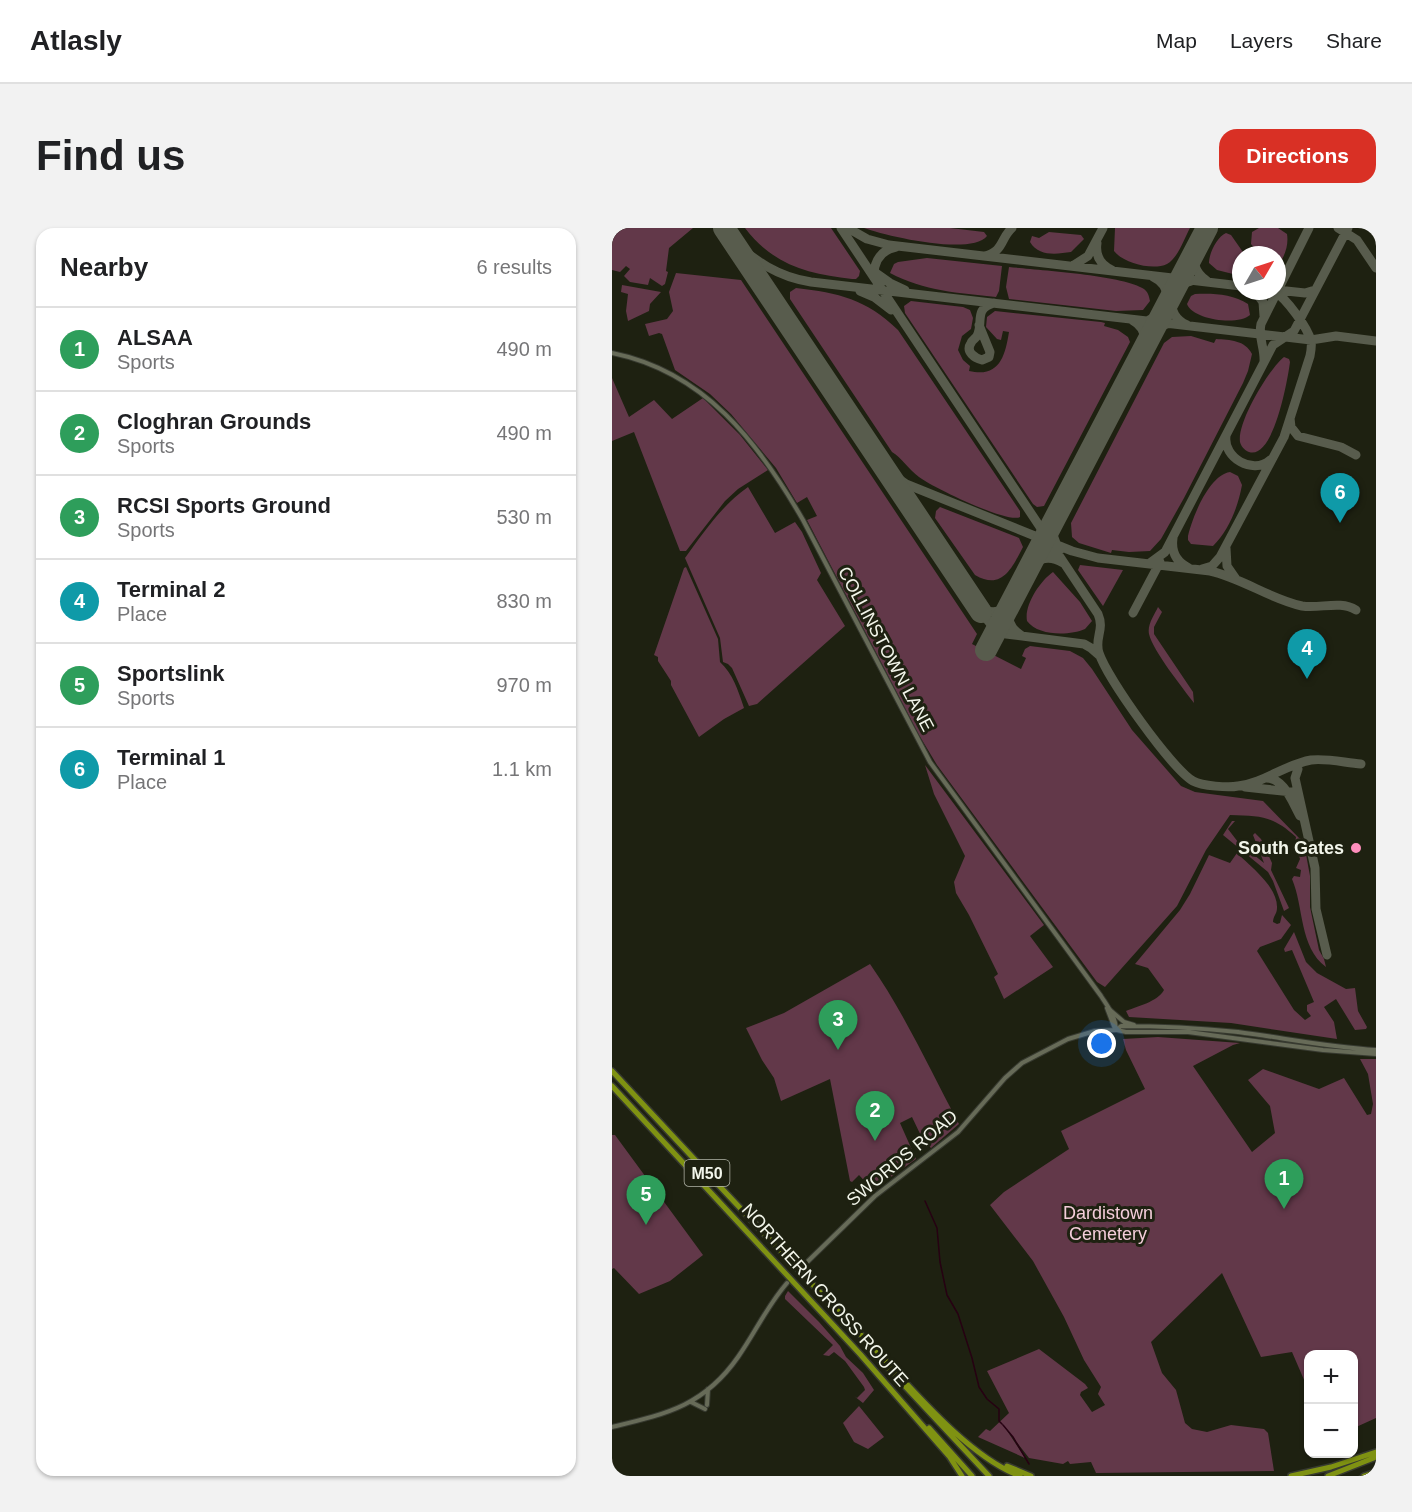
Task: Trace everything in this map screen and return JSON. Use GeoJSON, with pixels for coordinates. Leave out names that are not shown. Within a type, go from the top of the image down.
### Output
{"type":"FeatureCollection","features":[{"type":"Feature","properties":{"kind":"highway","name":"NORTHERN CROSS ROUTE"},"geometry":{"type":"LineString","coordinates":[[612,1071],[803,1275]]}},
{"type":"Feature","properties":{"kind":"highway","name":"NORTHERN CROSS ROUTE"},"geometry":{"type":"LineString","coordinates":[[612,1086],[860,1354],[949,1456],[962,1476]]}},
{"type":"Feature","properties":{"kind":"highway","name":"M50"},"geometry":{"type":"LineString","coordinates":[[803,1275],[919,1396],[972,1446],[987,1459],[1020,1476]]}},
{"type":"Feature","properties":{"kind":"highway","name":"M50"},"geometry":{"type":"LineString","coordinates":[[803,1275],[989,1476]]}},
{"type":"Feature","properties":{"kind":"highway","name":"M50"},"geometry":{"type":"LineString","coordinates":[[860,1354],[977,1476]]}},
{"type":"Feature","properties":{"kind":"highway"},"geometry":{"type":"LineString","coordinates":[[972,1446],[995,1460],[1031,1476]]}},
{"type":"Feature","properties":{"kind":"highway"},"geometry":{"type":"LineString","coordinates":[[948,1448],[972,1476]]}},
{"type":"Feature","properties":{"kind":"highway"},"geometry":{"type":"LineString","coordinates":[[1291,1476],[1331,1467],[1376,1452]]}},
{"type":"Feature","properties":{"kind":"highway"},"geometry":{"type":"LineString","coordinates":[[1328,1476],[1376,1457]]}},
{"type":"Feature","properties":{"kind":"highway"},"geometry":{"type":"LineString","coordinates":[[1364,1476],[1376,1472]]}},
{"type":"Feature","properties":{"kind":"main road","name":"COLLINSTOWN LANE"},"geometry":{"type":"LineString","coordinates":[[612,353],[633,357],[657,366],[686,382],[724,413],[758,451],[781,482],[803,520],[930,762],[1104,1000],[1116,1024],[1116,1030]]}},
{"type":"Feature","properties":{"kind":"main road","name":"COLLINSTOWN LANE"},"geometry":{"type":"LineString","coordinates":[[1104,1000],[1116,1030]]}},
{"type":"Feature","properties":{"kind":"main road"},"geometry":{"type":"LineString","coordinates":[[1110,1010],[1124,1022],[1138,1026]]}},
{"type":"Feature","properties":{"kind":"main road","name":"SWORDS ROAD"},"geometry":{"type":"LineString","coordinates":[[1116,1030],[1121,1026],[1214,1030],[1376,1052]]}},
{"type":"Feature","properties":{"kind":"main road","name":"SWORDS ROAD"},"geometry":{"type":"LineString","coordinates":[[802,1267],[870,1200],[962,1129],[1005,1078],[1022,1063],[1068,1039],[1095,1031],[1188,1032],[1323,1050],[1376,1052]]}},
{"type":"Feature","properties":{"kind":"main road"},"geometry":{"type":"LineString","coordinates":[[612,1427],[669,1412],[691,1402],[738,1358],[769,1306],[787,1283]]}},
{"type":"Feature","properties":{"kind":"main road"},"geometry":{"type":"LineString","coordinates":[[691,1402],[706,1407],[708,1388]]}},
{"type":"Feature","properties":{"kind":"green space"},"geometry":{"type":"Polygon","coordinates":[[[612,228],[693,228],[669,248],[666,271],[668,272],[665,284],[662,286],[650,278],[648,285],[630,282],[624,276],[630,269],[626,266],[620,272],[612,270],[612,228]]]}},
{"type":"Feature","properties":{"kind":"green space"},"geometry":{"type":"Polygon","coordinates":[[[745,228],[831,228],[860,271],[859,276],[856,279],[836,277],[792,266],[767,251],[745,228]]]}},
{"type":"Feature","properties":{"kind":"green space"},"geometry":{"type":"Polygon","coordinates":[[[864,228],[950,228],[984,232],[987,236],[978,242],[964,244],[928,243],[864,228]]]}},
{"type":"Feature","properties":{"kind":"green space"},"geometry":{"type":"Polygon","coordinates":[[[1115,228],[1190,228],[1178,253],[1171,261],[1154,267],[1131,262],[1114,251],[1115,228]]]}},
{"type":"Feature","properties":{"kind":"green space"},"geometry":{"type":"Polygon","coordinates":[[[1259,228],[1278,228],[1287,234],[1286,248],[1253,246],[1252,232],[1259,228]]]}},
{"type":"Feature","properties":{"kind":"green space"},"geometry":{"type":"Polygon","coordinates":[[[1049,232],[1081,235],[1084,239],[1071,252],[1060,253],[1043,252],[1030,242],[1032,236],[1039,238],[1049,232]]]}},
{"type":"Feature","properties":{"kind":"green space"},"geometry":{"type":"Polygon","coordinates":[[[1226,233],[1231,235],[1239,246],[1232,246],[1232,274],[1217,270],[1209,263],[1210,255],[1220,238],[1226,233]]]}},
{"type":"Feature","properties":{"kind":"green space"},"geometry":{"type":"Polygon","coordinates":[[[927,258],[1002,266],[999,291],[996,297],[929,287],[890,273],[894,264],[898,262],[927,258]]]}},
{"type":"Feature","properties":{"kind":"green space"},"geometry":{"type":"Polygon","coordinates":[[[1009,267],[1118,280],[1144,289],[1150,301],[1143,310],[1116,311],[1009,299],[1006,287],[1009,267]]]}},
{"type":"Feature","properties":{"kind":"green space"},"geometry":{"type":"Polygon","coordinates":[[[676,273],[741,280],[977,634],[972,644],[1021,669],[1026,658],[1022,656],[1025,649],[1030,646],[1070,651],[1083,658],[1132,730],[1181,786],[1195,792],[1263,801],[1299,838],[1303,838],[1310,876],[1310,907],[1319,950],[1326,967],[1311,949],[1292,879],[1294,876],[1300,877],[1301,870],[1296,868],[1300,859],[1295,844],[1296,837],[1266,818],[1230,815],[1206,850],[1177,906],[1105,987],[1097,982],[937,765],[919,735],[807,520],[817,516],[807,497],[797,503],[776,468],[731,414],[710,394],[675,370],[662,334],[649,336],[645,324],[667,319],[673,311],[669,292],[676,273]]]}},
{"type":"Feature","properties":{"kind":"green space"},"geometry":{"type":"Polygon","coordinates":[[[622,285],[661,292],[650,304],[649,311],[628,321],[626,311],[628,294],[621,292],[622,285]]]}},
{"type":"Feature","properties":{"kind":"green space"},"geometry":{"type":"Polygon","coordinates":[[[796,288],[826,292],[851,299],[875,311],[898,330],[1020,511],[1020,517],[1013,518],[986,510],[939,488],[919,477],[892,452],[790,299],[790,292],[796,288]]]}},
{"type":"Feature","properties":{"kind":"green space"},"geometry":{"type":"Polygon","coordinates":[[[1215,294],[1232,297],[1232,300],[1240,300],[1248,304],[1250,315],[1226,321],[1206,317],[1191,310],[1187,304],[1191,296],[1215,294]]]}},
{"type":"Feature","properties":{"kind":"green space"},"geometry":{"type":"Polygon","coordinates":[[[911,301],[963,307],[970,310],[973,318],[971,329],[962,336],[958,350],[963,360],[970,366],[969,371],[987,371],[999,364],[1009,332],[1003,331],[1001,340],[997,339],[986,327],[987,317],[995,311],[1101,322],[1105,323],[1104,326],[1118,330],[1128,337],[1130,342],[1044,506],[1037,507],[1033,504],[905,313],[904,306],[911,301]]]}},
{"type":"Feature","properties":{"kind":"green space"},"geometry":{"type":"Polygon","coordinates":[[[1191,336],[1214,343],[1216,339],[1237,342],[1249,349],[1252,354],[1243,383],[1184,498],[1161,539],[1150,551],[1112,550],[1111,553],[1079,543],[1072,537],[1071,523],[1164,343],[1172,337],[1191,336]]]}},
{"type":"Feature","properties":{"kind":"green space"},"geometry":{"type":"Polygon","coordinates":[[[1284,357],[1290,362],[1278,416],[1266,444],[1258,451],[1249,452],[1240,442],[1244,422],[1255,396],[1284,357]]]}},
{"type":"Feature","properties":{"kind":"green space"},"geometry":{"type":"Polygon","coordinates":[[[612,378],[629,417],[654,400],[672,419],[703,398],[740,435],[768,470],[738,489],[725,501],[686,551],[680,551],[634,432],[612,441],[612,378]]]}},
{"type":"Feature","properties":{"kind":"green space"},"geometry":{"type":"Polygon","coordinates":[[[1230,472],[1238,476],[1242,485],[1238,502],[1228,525],[1213,546],[1191,544],[1188,536],[1203,498],[1215,481],[1230,472]]]}},
{"type":"Feature","properties":{"kind":"green space"},"geometry":{"type":"Polygon","coordinates":[[[748,487],[775,533],[795,522],[802,532],[821,573],[817,580],[845,626],[757,704],[749,706],[732,668],[723,662],[720,638],[685,558],[706,529],[748,487]]]}},
{"type":"Feature","properties":{"kind":"green space"},"geometry":{"type":"Polygon","coordinates":[[[940,507],[1019,538],[1023,547],[1005,575],[992,580],[975,575],[935,518],[936,511],[940,507]]]}},
{"type":"Feature","properties":{"kind":"green space"},"geometry":{"type":"Polygon","coordinates":[[[1080,565],[1123,570],[1103,606],[1078,570],[1080,565]]]}},
{"type":"Feature","properties":{"kind":"green space"},"geometry":{"type":"Polygon","coordinates":[[[686,567],[718,639],[720,662],[732,677],[744,708],[699,737],[671,681],[658,661],[658,657],[654,655],[686,567]]]}},
{"type":"Feature","properties":{"kind":"green space"},"geometry":{"type":"Polygon","coordinates":[[[1053,572],[1080,602],[1092,621],[1085,629],[1063,634],[1046,632],[1038,630],[1027,621],[1030,601],[1043,581],[1053,572]]]}},
{"type":"Feature","properties":{"kind":"green space"},"geometry":{"type":"Polygon","coordinates":[[[1158,607],[1162,612],[1154,627],[1154,634],[1193,692],[1194,703],[1168,669],[1149,634],[1149,627],[1158,607]]]}},
{"type":"Feature","properties":{"kind":"green space"},"geometry":{"type":"Polygon","coordinates":[[[925,765],[1044,925],[1030,936],[1053,967],[1004,999],[994,977],[998,974],[956,893],[954,882],[965,856],[934,794],[925,765]]]}},
{"type":"Feature","properties":{"kind":"green space"},"geometry":{"type":"Polygon","coordinates":[[[1232,821],[1235,821],[1228,829],[1238,842],[1264,863],[1253,835],[1255,833],[1261,839],[1272,863],[1271,870],[1289,908],[1284,911],[1268,872],[1223,835],[1232,821]]]}},
{"type":"Feature","properties":{"kind":"green space"},"geometry":{"type":"Polygon","coordinates":[[[1237,853],[1263,878],[1273,893],[1277,908],[1273,922],[1280,923],[1282,915],[1291,925],[1281,939],[1260,947],[1257,951],[1294,1010],[1305,1020],[1311,1016],[1307,1011],[1307,1005],[1314,1002],[1292,950],[1285,952],[1284,949],[1294,932],[1306,962],[1317,973],[1346,989],[1355,988],[1358,1011],[1366,1029],[1355,1030],[1336,999],[1324,1007],[1334,1022],[1337,1039],[1231,1023],[1129,1017],[1126,1011],[1152,1001],[1164,990],[1148,968],[1135,964],[1180,910],[1209,855],[1230,863],[1237,853]]]}},
{"type":"Feature","properties":{"kind":"green space"},"geometry":{"type":"Polygon","coordinates":[[[870,964],[906,1022],[959,1124],[931,1148],[923,1140],[912,1117],[900,1123],[916,1159],[873,1190],[859,1175],[852,1182],[850,1181],[830,1079],[781,1101],[774,1078],[746,1028],[784,1013],[870,964]]]}},
{"type":"Feature","properties":{"kind":"green space","name":"Dardistown Cemetery"},"geometry":{"type":"Polygon","coordinates":[[[1158,1037],[1240,1043],[1193,1066],[1252,1152],[1275,1133],[1270,1106],[1248,1080],[1263,1069],[1319,1089],[1344,1078],[1367,1115],[1371,1114],[1373,1104],[1368,1074],[1360,1059],[1376,1059],[1376,1418],[1358,1426],[1358,1350],[1304,1350],[1304,1380],[1292,1352],[1261,1357],[1222,1273],[1151,1342],[1162,1373],[1176,1390],[1185,1423],[1192,1429],[1207,1432],[1231,1425],[1264,1429],[1268,1433],[1274,1471],[1096,1473],[1091,1462],[1070,1464],[1068,1461],[1063,1464],[1029,1458],[1004,1426],[1025,1458],[978,1437],[986,1429],[990,1431],[1009,1413],[987,1371],[1039,1349],[1085,1384],[1088,1388],[1080,1395],[1092,1412],[1105,1405],[1098,1394],[1101,1387],[1084,1360],[1064,1317],[1033,1261],[990,1205],[1004,1192],[1069,1149],[1061,1131],[1145,1089],[1123,1039],[1158,1037]]]}},
{"type":"Feature","properties":{"kind":"green space"},"geometry":{"type":"Polygon","coordinates":[[[612,1135],[615,1135],[703,1255],[670,1281],[639,1294],[614,1268],[612,1269],[612,1135]]]}},
{"type":"Feature","properties":{"kind":"green space"},"geometry":{"type":"Polygon","coordinates":[[[788,1291],[819,1322],[840,1346],[846,1357],[863,1373],[874,1390],[863,1403],[854,1396],[857,1398],[865,1390],[864,1387],[845,1361],[834,1352],[829,1356],[823,1355],[833,1345],[785,1299],[788,1291]]]}},
{"type":"Feature","properties":{"kind":"green space"},"geometry":{"type":"Polygon","coordinates":[[[859,1406],[884,1437],[868,1449],[854,1442],[843,1423],[859,1406]]]}},
{"type":"Feature","properties":{"kind":"waterway"},"geometry":{"type":"LineString","coordinates":[[925,1201],[937,1228],[940,1262],[947,1295],[958,1314],[979,1387],[987,1399],[999,1409],[999,1421],[1002,1424]]}},
{"type":"Feature","properties":{"kind":"waterway"},"geometry":{"type":"LineString","coordinates":[[1003,1425],[1029,1464]]}},
{"type":"Feature","properties":{"kind":"taxiway"},"geometry":{"type":"LineString","coordinates":[[841,228],[1098,614],[1100,620],[1098,648],[1104,665],[1141,722],[1183,773],[1197,783],[1234,787],[1257,781],[1293,765],[1311,760],[1361,764]]}},
{"type":"Feature","properties":{"kind":"taxiway"},"geometry":{"type":"LineString","coordinates":[[848,228],[867,239],[889,245],[1232,285]]}},
{"type":"Feature","properties":{"kind":"taxiway"},"geometry":{"type":"LineString","coordinates":[[985,256],[999,248],[1012,228]]}},
{"type":"Feature","properties":{"kind":"taxiway"},"geometry":{"type":"LineString","coordinates":[[1074,265],[1088,256],[1103,228]]}},
{"type":"Feature","properties":{"kind":"taxiway"},"geometry":{"type":"LineString","coordinates":[[1264,362],[1261,324],[1309,228]]}},
{"type":"Feature","properties":{"kind":"taxiway"},"geometry":{"type":"LineString","coordinates":[[1338,228],[1357,240],[1376,268]]}},
{"type":"Feature","properties":{"kind":"taxiway"},"geometry":{"type":"LineString","coordinates":[[1150,563],[1165,552],[1273,345],[1294,331],[1348,228]]}},
{"type":"Feature","properties":{"kind":"taxiway"},"geometry":{"type":"LineString","coordinates":[[731,239],[768,267],[799,280],[811,282],[1311,340],[1336,336],[1376,341]]}},
{"type":"Feature","properties":{"kind":"taxiway"},"geometry":{"type":"LineString","coordinates":[[1097,243],[1100,260],[1112,270]]}},
{"type":"Feature","properties":{"kind":"taxiway"},"geometry":{"type":"LineString","coordinates":[[874,275],[875,265],[880,256],[896,247]]}},
{"type":"Feature","properties":{"kind":"taxiway"},"geometry":{"type":"LineString","coordinates":[[1197,247],[1195,266],[1199,274],[1207,281]]}},
{"type":"Feature","properties":{"kind":"taxiway"},"geometry":{"type":"LineString","coordinates":[[873,271],[905,290]]}},
{"type":"Feature","properties":{"kind":"taxiway"},"geometry":{"type":"LineString","coordinates":[[1153,277],[1165,288],[1167,304]]}},
{"type":"Feature","properties":{"kind":"taxiway"},"geometry":{"type":"LineString","coordinates":[[1187,325],[1175,315],[1172,301],[1177,289],[1191,281]]}},
{"type":"Feature","properties":{"kind":"taxiway"},"geometry":{"type":"LineString","coordinates":[[1286,291],[1305,293],[1315,290]]}},
{"type":"Feature","properties":{"kind":"taxiway"},"geometry":{"type":"LineString","coordinates":[[860,291],[874,297],[891,310]]}},
{"type":"Feature","properties":{"kind":"taxiway"},"geometry":{"type":"LineString","coordinates":[[1262,300],[1264,316]]}},
{"type":"Feature","properties":{"kind":"taxiway"},"geometry":{"type":"LineString","coordinates":[[1202,569],[1212,566],[1220,557],[1284,437],[1310,356],[1311,341],[1306,329],[1284,300]]}},
{"type":"Feature","properties":{"kind":"taxiway"},"geometry":{"type":"LineString","coordinates":[[979,325],[990,352],[989,357],[982,360],[972,354],[969,346],[979,331],[980,326],[980,317],[983,309],[994,303]]}},
{"type":"Feature","properties":{"kind":"taxiway"},"geometry":{"type":"LineString","coordinates":[[1149,320],[1163,313]]}},
{"type":"Feature","properties":{"kind":"taxiway"},"geometry":{"type":"LineString","coordinates":[[1132,320],[1143,332],[1144,348]]}},
{"type":"Feature","properties":{"kind":"taxiway"},"geometry":{"type":"LineString","coordinates":[[1151,334],[1167,324]]}},
{"type":"Feature","properties":{"kind":"taxiway"},"geometry":{"type":"LineString","coordinates":[[1290,418],[1291,427],[1298,436],[1341,447],[1356,455]]}},
{"type":"Feature","properties":{"kind":"taxiway"},"geometry":{"type":"LineString","coordinates":[[1226,436],[1229,451],[1240,462],[1256,466],[1270,460]]}},
{"type":"Feature","properties":{"kind":"taxiway"},"geometry":{"type":"LineString","coordinates":[[880,461],[889,472],[906,484],[1072,551],[1098,558],[1210,571],[1233,578],[1290,603],[1309,607],[1337,605],[1356,610]]}},
{"type":"Feature","properties":{"kind":"taxiway"},"geometry":{"type":"LineString","coordinates":[[1056,518],[1052,532],[1056,543]]}},
{"type":"Feature","properties":{"kind":"taxiway"},"geometry":{"type":"LineString","coordinates":[[1173,538],[1175,556],[1189,568]]}},
{"type":"Feature","properties":{"kind":"taxiway"},"geometry":{"type":"LineString","coordinates":[[1226,548],[1227,566],[1236,579]]}},
{"type":"Feature","properties":{"kind":"taxiway"},"geometry":{"type":"LineString","coordinates":[[1034,561],[1043,553],[1061,549]]}},
{"type":"Feature","properties":{"kind":"taxiway"},"geometry":{"type":"LineString","coordinates":[[1022,636],[1011,626],[1009,613],[1025,576],[1040,560],[1047,558],[1063,563]]}},
{"type":"Feature","properties":{"kind":"taxiway"},"geometry":{"type":"LineString","coordinates":[[1133,613],[1160,562]]}},
{"type":"Feature","properties":{"kind":"taxiway"},"geometry":{"type":"LineString","coordinates":[[976,605],[994,612],[1002,610],[1010,603]]}},
{"type":"Feature","properties":{"kind":"taxiway"},"geometry":{"type":"LineString","coordinates":[[981,612],[993,627],[1006,634],[1084,644],[1099,655]]}},
{"type":"Feature","properties":{"kind":"taxiway"},"geometry":{"type":"LineString","coordinates":[[1298,769],[1295,778],[1315,868],[1316,909],[1327,955]]}},
{"type":"Feature","properties":{"kind":"taxiway"},"geometry":{"type":"LineString","coordinates":[[1265,778],[1272,779],[1282,786],[1300,816]]}},
{"type":"Feature","properties":{"kind":"taxiway"},"geometry":{"type":"LineString","coordinates":[[1245,787],[1292,792],[1300,800]]}},
{"type":"Feature","properties":{"kind":"runway"},"geometry":{"type":"LineString","coordinates":[[724,228],[981,612]]}},
{"type":"Feature","properties":{"kind":"runway"},"geometry":{"type":"LineString","coordinates":[[986,650],[1207,228]]}},
{"type":"Feature","properties":{"kind":"place","name":"Terminal 1"},"geometry":{"type":"Point","coordinates":[1340,523]}},
{"type":"Feature","properties":{"kind":"place","name":"Terminal 2"},"geometry":{"type":"Point","coordinates":[1307,679]}},
{"type":"Feature","properties":{"kind":"place","name":"South Gates"},"geometry":{"type":"Point","coordinates":[1356,848]}},
{"type":"Feature","properties":{"kind":"place","name":"RCSI Sports Ground"},"geometry":{"type":"Point","coordinates":[838,1050]}},
{"type":"Feature","properties":{"kind":"place","name":"Cloghran Grounds"},"geometry":{"type":"Point","coordinates":[875,1141]}},
{"type":"Feature","properties":{"kind":"place","name":"ALSAA"},"geometry":{"type":"Point","coordinates":[1284,1209]}},
{"type":"Feature","properties":{"kind":"place","name":"Sportslink"},"geometry":{"type":"Point","coordinates":[646,1225]}}]}
